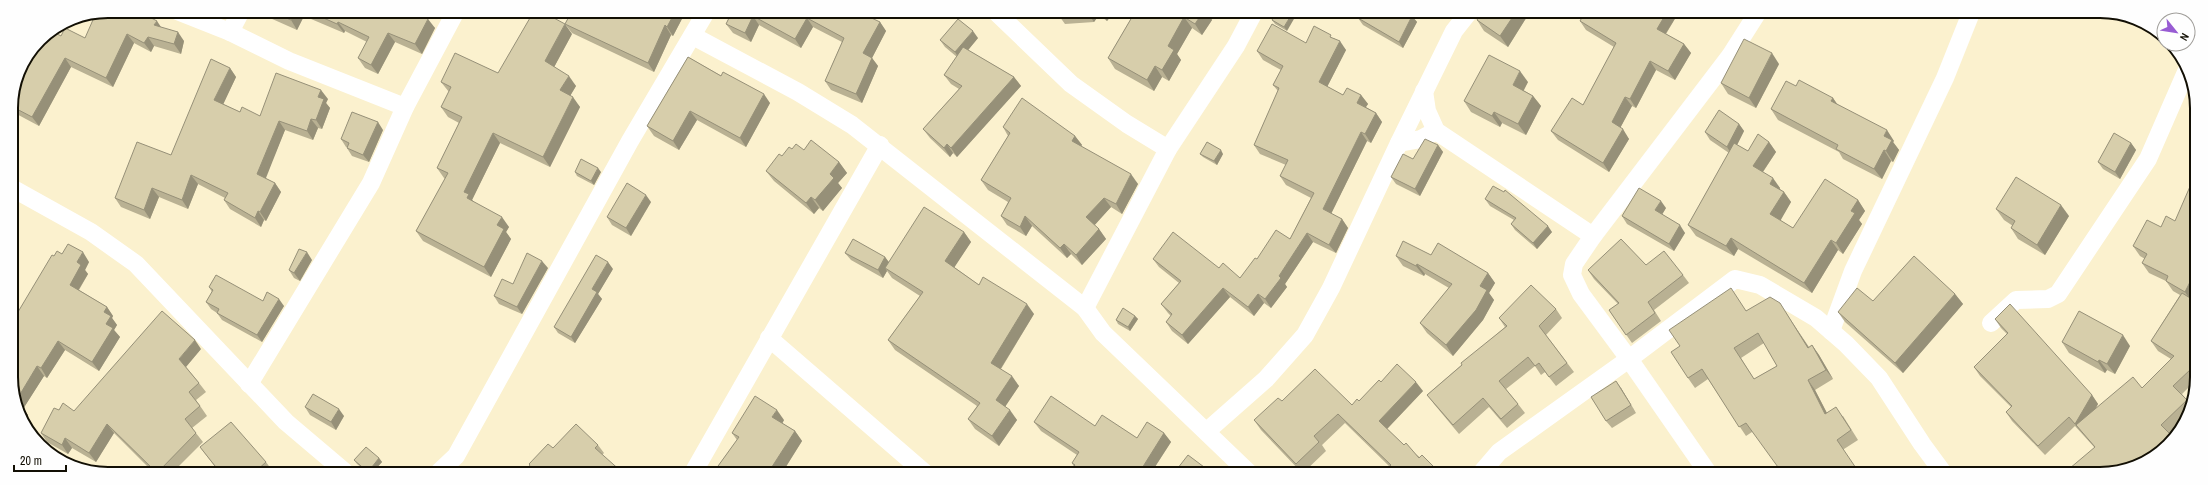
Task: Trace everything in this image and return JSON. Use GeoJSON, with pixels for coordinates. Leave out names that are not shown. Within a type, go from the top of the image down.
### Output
{"type":"FeatureCollection","features":[{"type":"Feature","properties":{"kind":"street"},"geometry":{"type":"LineString","coordinates":[[195,18],[230,32],[289,61],[405,107]]}},
{"type":"Feature","properties":{"kind":"street"},"geometry":{"type":"LineString","coordinates":[[230,32],[237,18]]}},
{"type":"Feature","properties":{"kind":"street"},"geometry":{"type":"LineString","coordinates":[[250,384],[371,183],[405,107],[452,18]]}},
{"type":"Feature","properties":{"kind":"street"},"geometry":{"type":"LineString","coordinates":[[444,467],[456,456],[630,141],[703,18]]}},
{"type":"Feature","properties":{"kind":"street"},"geometry":{"type":"LineString","coordinates":[[1005,18],[1072,84],[1127,124],[1168,148]]}},
{"type":"Feature","properties":{"kind":"street"},"geometry":{"type":"LineString","coordinates":[[1085,308],[1168,148],[1236,46],[1251,18]]}},
{"type":"Feature","properties":{"kind":"street"},"geometry":{"type":"LineString","coordinates":[[1207,431],[1266,379],[1305,335],[1331,288],[1399,143],[1454,31],[1464,18]]}},
{"type":"Feature","properties":{"kind":"street"},"geometry":{"type":"LineString","coordinates":[[1703,467],[1629,359],[1581,294],[1572,275],[1574,264],[1593,236],[1730,56],[1754,18]]}},
{"type":"Feature","properties":{"kind":"street"},"geometry":{"type":"LineString","coordinates":[[1831,331],[1853,271],[1942,85],[1969,18]]}},
{"type":"Feature","properties":{"kind":"street"},"geometry":{"type":"LineString","coordinates":[[693,36],[798,92],[852,125],[880,146],[1085,308],[1103,333],[1243,467]]}},
{"type":"Feature","properties":{"kind":"street"},"geometry":{"type":"LineString","coordinates":[[1991,323],[2016,300],[2048,300],[2058,294],[2148,159],[2184,76]]}},
{"type":"Feature","properties":{"kind":"street"},"geometry":{"type":"LineString","coordinates":[[1424,91],[1427,111],[1436,131],[1593,236]]}},
{"type":"Feature","properties":{"kind":"street"},"geometry":{"type":"LineString","coordinates":[[1399,143],[1421,139],[1436,131]]}},
{"type":"Feature","properties":{"kind":"street"},"geometry":{"type":"LineString","coordinates":[[696,467],[880,146]]}},
{"type":"Feature","properties":{"kind":"street"},"geometry":{"type":"LineString","coordinates":[[18,191],[91,232],[136,264],[286,422],[339,467]]}},
{"type":"Feature","properties":{"kind":"street"},"geometry":{"type":"LineString","coordinates":[[1486,467],[1499,452],[1629,359],[1735,279],[1760,285],[1816,318],[1831,331],[1879,378],[1939,467]]}},
{"type":"Feature","properties":{"kind":"street"},"geometry":{"type":"LineString","coordinates":[[769,338],[918,467]]}},
{"type":"Feature","properties":{"kind":"building"},"geometry":{"type":"Polygon","coordinates":[[[108,18],[151,18],[157,21],[154,25],[178,32],[174,44],[148,37],[144,43],[127,34],[106,78],[65,58],[32,117],[18,110],[21,85],[25,73],[40,49],[57,34],[61,36],[66,28],[85,38],[93,20],[108,18]]]}},
{"type":"Feature","properties":{"kind":"building"},"geometry":{"type":"Polygon","coordinates":[[[324,18],[428,19],[415,44],[388,33],[371,65],[358,58],[369,37],[338,22],[337,24],[324,18]]]}},
{"type":"Feature","properties":{"kind":"building"},"geometry":{"type":"Polygon","coordinates":[[[530,18],[554,18],[565,24],[545,61],[569,76],[560,90],[573,97],[543,157],[493,133],[464,192],[469,194],[467,198],[502,217],[497,225],[504,229],[484,267],[416,231],[448,173],[437,168],[462,117],[441,107],[451,87],[441,82],[455,53],[498,73],[530,18]]]}},
{"type":"Feature","properties":{"kind":"building"},"geometry":{"type":"Polygon","coordinates":[[[568,18],[672,18],[667,27],[665,25],[648,63],[565,24],[568,18]]]}},
{"type":"Feature","properties":{"kind":"building"},"geometry":{"type":"Polygon","coordinates":[[[729,18],[752,18],[745,33],[726,24],[729,18]]]}},
{"type":"Feature","properties":{"kind":"building"},"geometry":{"type":"Polygon","coordinates":[[[757,18],[807,18],[795,39],[757,18]]]}},
{"type":"Feature","properties":{"kind":"building"},"geometry":{"type":"Polygon","coordinates":[[[807,18],[872,18],[880,22],[863,53],[872,58],[856,94],[825,81],[844,38],[807,18]]]}},
{"type":"Feature","properties":{"kind":"building"},"geometry":{"type":"Polygon","coordinates":[[[1131,18],[1183,18],[1168,46],[1174,50],[1162,70],[1155,66],[1147,80],[1108,58],[1131,18]]]}},
{"type":"Feature","properties":{"kind":"building"},"geometry":{"type":"Polygon","coordinates":[[[1186,18],[1199,18],[1195,24],[1186,18]]]}},
{"type":"Feature","properties":{"kind":"building"},"geometry":{"type":"Polygon","coordinates":[[[1273,18],[1289,18],[1284,27],[1272,20],[1273,18]]]}},
{"type":"Feature","properties":{"kind":"building"},"geometry":{"type":"Polygon","coordinates":[[[1358,18],[1411,18],[1399,42],[1358,18]]]}},
{"type":"Feature","properties":{"kind":"building"},"geometry":{"type":"Polygon","coordinates":[[[1478,18],[1512,18],[1500,36],[1477,20],[1478,18]]]}},
{"type":"Feature","properties":{"kind":"building"},"geometry":{"type":"Polygon","coordinates":[[[1582,18],[1663,18],[1657,29],[1684,44],[1668,71],[1650,61],[1630,99],[1625,97],[1612,122],[1623,129],[1603,163],[1551,131],[1572,98],[1583,105],[1616,43],[1580,21],[1582,18]]]}},
{"type":"Feature","properties":{"kind":"building"},"geometry":{"type":"Polygon","coordinates":[[[958,19],[973,31],[955,52],[940,40],[958,19]]]}},
{"type":"Feature","properties":{"kind":"building"},"geometry":{"type":"Polygon","coordinates":[[[1272,24],[1306,43],[1314,26],[1331,35],[1330,37],[1340,41],[1319,82],[1343,95],[1347,88],[1361,95],[1357,103],[1376,113],[1365,134],[1361,132],[1323,209],[1342,219],[1329,245],[1307,233],[1279,276],[1281,278],[1265,299],[1258,294],[1248,307],[1223,288],[1182,335],[1166,322],[1172,314],[1161,304],[1181,281],[1153,259],[1173,232],[1219,268],[1223,263],[1240,278],[1255,258],[1257,259],[1276,230],[1290,239],[1314,193],[1280,176],[1288,160],[1254,145],[1279,88],[1273,85],[1283,66],[1257,51],[1272,24]]]}},
{"type":"Feature","properties":{"kind":"building"},"geometry":{"type":"Polygon","coordinates":[[[1744,39],[1772,53],[1749,98],[1721,83],[1744,39]]]}},
{"type":"Feature","properties":{"kind":"building"},"geometry":{"type":"Polygon","coordinates":[[[963,47],[1014,77],[951,148],[947,144],[944,148],[923,129],[962,86],[944,75],[963,47]]]}},
{"type":"Feature","properties":{"kind":"building"},"geometry":{"type":"Polygon","coordinates":[[[1489,55],[1520,71],[1513,85],[1533,96],[1518,124],[1494,112],[1492,116],[1464,101],[1489,55]]]}},
{"type":"Feature","properties":{"kind":"building"},"geometry":{"type":"Polygon","coordinates":[[[688,57],[721,76],[723,72],[764,94],[740,138],[690,111],[673,141],[647,126],[688,57]]]}},
{"type":"Feature","properties":{"kind":"building"},"geometry":{"type":"Polygon","coordinates":[[[211,59],[230,68],[214,100],[240,112],[242,107],[260,116],[276,73],[321,90],[318,97],[324,99],[316,120],[311,119],[307,131],[279,121],[257,174],[275,183],[260,212],[258,211],[255,218],[224,200],[228,193],[191,175],[182,200],[152,188],[144,210],[115,198],[137,142],[171,155],[211,59]]]}},
{"type":"Feature","properties":{"kind":"building"},"geometry":{"type":"Polygon","coordinates":[[[1799,80],[1833,98],[1831,101],[1887,130],[1884,136],[1892,140],[1886,151],[1884,150],[1874,169],[1836,149],[1838,145],[1771,109],[1786,81],[1796,86],[1799,80]]]}},
{"type":"Feature","properties":{"kind":"building"},"geometry":{"type":"Polygon","coordinates":[[[1022,98],[1075,136],[1072,141],[1131,174],[1116,204],[1104,198],[1086,217],[1099,229],[1076,255],[1064,244],[1060,248],[1025,216],[1020,227],[1001,216],[1011,198],[981,180],[1010,133],[1003,127],[1022,98]]]}},
{"type":"Feature","properties":{"kind":"building"},"geometry":{"type":"Polygon","coordinates":[[[1719,110],[1739,124],[1727,147],[1705,132],[1719,110]]]}},
{"type":"Feature","properties":{"kind":"building"},"geometry":{"type":"Polygon","coordinates":[[[352,112],[378,122],[363,155],[347,148],[349,143],[341,139],[352,112]]]}},
{"type":"Feature","properties":{"kind":"building"},"geometry":{"type":"Polygon","coordinates":[[[2114,133],[2131,143],[2115,172],[2098,162],[2114,133]]]}},
{"type":"Feature","properties":{"kind":"building"},"geometry":{"type":"Polygon","coordinates":[[[1758,134],[1769,142],[1753,166],[1773,178],[1770,184],[1784,192],[1770,214],[1793,228],[1825,179],[1858,200],[1851,211],[1855,213],[1836,243],[1831,240],[1804,283],[1731,238],[1726,246],[1688,225],[1734,143],[1748,151],[1758,134]]]}},
{"type":"Feature","properties":{"kind":"building"},"geometry":{"type":"Polygon","coordinates":[[[1425,139],[1438,145],[1415,189],[1391,177],[1403,154],[1413,159],[1425,139]]]}},
{"type":"Feature","properties":{"kind":"building"},"geometry":{"type":"Polygon","coordinates":[[[811,140],[839,162],[830,174],[834,178],[815,200],[811,197],[806,203],[766,171],[779,154],[782,156],[789,147],[792,149],[796,144],[804,150],[811,140]]]}},
{"type":"Feature","properties":{"kind":"building"},"geometry":{"type":"Polygon","coordinates":[[[1207,142],[1221,150],[1214,161],[1200,154],[1207,142]]]}},
{"type":"Feature","properties":{"kind":"building"},"geometry":{"type":"Polygon","coordinates":[[[581,159],[598,168],[591,181],[575,172],[581,159]]]}},
{"type":"Feature","properties":{"kind":"building"},"geometry":{"type":"Polygon","coordinates":[[[2016,177],[2061,205],[2037,245],[2011,228],[2015,221],[1996,209],[2016,177]]]}},
{"type":"Feature","properties":{"kind":"building"},"geometry":{"type":"Polygon","coordinates":[[[627,183],[646,195],[626,228],[607,217],[627,183]]]}},
{"type":"Feature","properties":{"kind":"building"},"geometry":{"type":"Polygon","coordinates":[[[1493,186],[1504,192],[1505,190],[1548,226],[1533,243],[1511,224],[1516,218],[1485,199],[1493,186]]]}},
{"type":"Feature","properties":{"kind":"building"},"geometry":{"type":"Polygon","coordinates":[[[2190,186],[2190,282],[2185,292],[2166,281],[2168,276],[2142,263],[2147,254],[2133,246],[2147,220],[2161,227],[2166,216],[2175,221],[2190,186]]]}},
{"type":"Feature","properties":{"kind":"building"},"geometry":{"type":"Polygon","coordinates":[[[1639,188],[1661,201],[1655,210],[1680,225],[1669,244],[1622,216],[1639,188]]]}},
{"type":"Feature","properties":{"kind":"building"},"geometry":{"type":"Polygon","coordinates":[[[924,207],[964,232],[945,261],[979,285],[983,277],[1027,304],[991,363],[1012,376],[996,400],[1010,410],[992,436],[968,419],[980,403],[888,340],[923,292],[885,268],[924,207]]]}},
{"type":"Feature","properties":{"kind":"building"},"geometry":{"type":"Polygon","coordinates":[[[853,239],[885,257],[878,270],[845,253],[853,239]]]}},
{"type":"Feature","properties":{"kind":"building"},"geometry":{"type":"Polygon","coordinates":[[[1621,239],[1646,265],[1664,251],[1683,275],[1648,302],[1655,313],[1626,335],[1609,310],[1619,303],[1588,270],[1621,239]]]}},
{"type":"Feature","properties":{"kind":"building"},"geometry":{"type":"Polygon","coordinates":[[[1403,241],[1431,255],[1438,243],[1488,273],[1480,286],[1487,290],[1476,310],[1446,345],[1420,323],[1452,284],[1417,264],[1416,266],[1396,256],[1403,241]]]}},
{"type":"Feature","properties":{"kind":"building"},"geometry":{"type":"Polygon","coordinates":[[[68,244],[83,252],[77,262],[81,265],[70,285],[107,307],[104,312],[111,316],[106,324],[113,328],[92,362],[58,341],[41,368],[37,366],[20,394],[18,383],[18,312],[52,255],[54,256],[57,251],[62,254],[68,244]]]}},
{"type":"Feature","properties":{"kind":"building"},"geometry":{"type":"Polygon","coordinates":[[[299,249],[307,252],[294,273],[289,270],[299,249]]]}},
{"type":"Feature","properties":{"kind":"building"},"geometry":{"type":"Polygon","coordinates":[[[527,253],[542,261],[517,307],[494,296],[502,279],[513,284],[527,253]]]}},
{"type":"Feature","properties":{"kind":"building"},"geometry":{"type":"Polygon","coordinates":[[[596,255],[608,262],[592,289],[597,292],[571,337],[554,327],[596,255]]]}},
{"type":"Feature","properties":{"kind":"building"},"geometry":{"type":"Polygon","coordinates":[[[1914,256],[1955,294],[1895,363],[1838,312],[1857,288],[1873,301],[1914,256]]]}},
{"type":"Feature","properties":{"kind":"building"},"geometry":{"type":"Polygon","coordinates":[[[216,275],[263,301],[267,292],[279,299],[257,335],[217,313],[219,309],[206,302],[213,290],[209,287],[216,275]]]}},
{"type":"Feature","properties":{"kind":"building"},"geometry":{"type":"Polygon","coordinates":[[[1531,285],[1556,309],[1539,326],[1567,363],[1549,377],[1539,363],[1535,366],[1528,357],[1499,381],[1518,404],[1501,419],[1483,398],[1453,425],[1427,395],[1462,365],[1461,363],[1507,326],[1499,318],[1531,285]]]}},
{"type":"Feature","properties":{"kind":"building"},"geometry":{"type":"Polygon","coordinates":[[[1731,288],[1746,311],[1770,297],[1780,303],[1808,348],[1812,345],[1826,370],[1808,380],[1825,414],[1836,407],[1851,430],[1837,440],[1855,467],[1778,467],[1746,423],[1739,427],[1702,369],[1688,378],[1671,352],[1680,346],[1669,330],[1731,288]],[[1758,333],[1734,348],[1754,379],[1777,366],[1758,333]]]}},
{"type":"Feature","properties":{"kind":"building"},"geometry":{"type":"Polygon","coordinates":[[[2182,293],[2190,298],[2190,370],[2173,386],[2187,400],[2161,425],[2170,434],[2150,452],[2135,460],[2106,467],[2071,467],[2095,447],[2076,425],[2133,377],[2142,388],[2174,356],[2151,341],[2182,293]]]}},
{"type":"Feature","properties":{"kind":"building"},"geometry":{"type":"Polygon","coordinates":[[[2010,304],[2092,395],[2075,424],[2069,417],[2038,446],[2006,412],[2012,406],[1974,367],[2008,333],[1995,319],[2010,304]]]}},
{"type":"Feature","properties":{"kind":"building"},"geometry":{"type":"Polygon","coordinates":[[[1123,308],[1135,316],[1128,327],[1116,320],[1123,308]]]}},
{"type":"Feature","properties":{"kind":"building"},"geometry":{"type":"Polygon","coordinates":[[[162,311],[195,340],[179,359],[199,383],[189,392],[200,406],[185,419],[196,433],[163,467],[151,467],[107,424],[89,453],[65,438],[62,445],[41,433],[54,408],[59,410],[63,403],[74,411],[162,311]]]}},
{"type":"Feature","properties":{"kind":"building"},"geometry":{"type":"Polygon","coordinates":[[[2079,311],[2123,335],[2107,364],[2099,360],[2098,362],[2062,342],[2079,311]]]}},
{"type":"Feature","properties":{"kind":"building"},"geometry":{"type":"Polygon","coordinates":[[[1397,364],[1416,382],[1379,421],[1404,445],[1406,443],[1419,458],[1422,455],[1434,467],[1389,467],[1391,465],[1338,414],[1314,436],[1319,442],[1296,464],[1254,420],[1278,398],[1282,401],[1315,369],[1352,405],[1357,399],[1359,401],[1379,380],[1381,382],[1397,364]]]}},
{"type":"Feature","properties":{"kind":"building"},"geometry":{"type":"Polygon","coordinates":[[[1616,381],[1631,405],[1606,421],[1591,397],[1616,381]]]}},
{"type":"Feature","properties":{"kind":"building"},"geometry":{"type":"Polygon","coordinates":[[[313,394],[339,409],[331,422],[305,407],[313,394]]]}},
{"type":"Feature","properties":{"kind":"building"},"geometry":{"type":"Polygon","coordinates":[[[755,396],[777,410],[772,417],[795,431],[772,467],[717,467],[739,437],[732,433],[755,396]]]}},
{"type":"Feature","properties":{"kind":"building"},"geometry":{"type":"Polygon","coordinates":[[[1051,396],[1095,426],[1102,415],[1137,438],[1147,422],[1164,433],[1143,467],[1074,467],[1075,465],[1072,463],[1079,452],[1034,422],[1051,396]]]}},
{"type":"Feature","properties":{"kind":"building"},"geometry":{"type":"Polygon","coordinates":[[[231,422],[266,462],[260,467],[216,467],[200,447],[231,422]]]}},
{"type":"Feature","properties":{"kind":"building"},"geometry":{"type":"Polygon","coordinates":[[[576,424],[598,445],[595,448],[616,467],[528,467],[529,464],[548,444],[553,448],[576,424]]]}},
{"type":"Feature","properties":{"kind":"building"},"geometry":{"type":"Polygon","coordinates":[[[366,447],[379,458],[372,467],[362,467],[354,460],[366,447]]]}},
{"type":"Feature","properties":{"kind":"building"},"geometry":{"type":"Polygon","coordinates":[[[1188,455],[1204,467],[1179,467],[1188,455]]]}}]}
